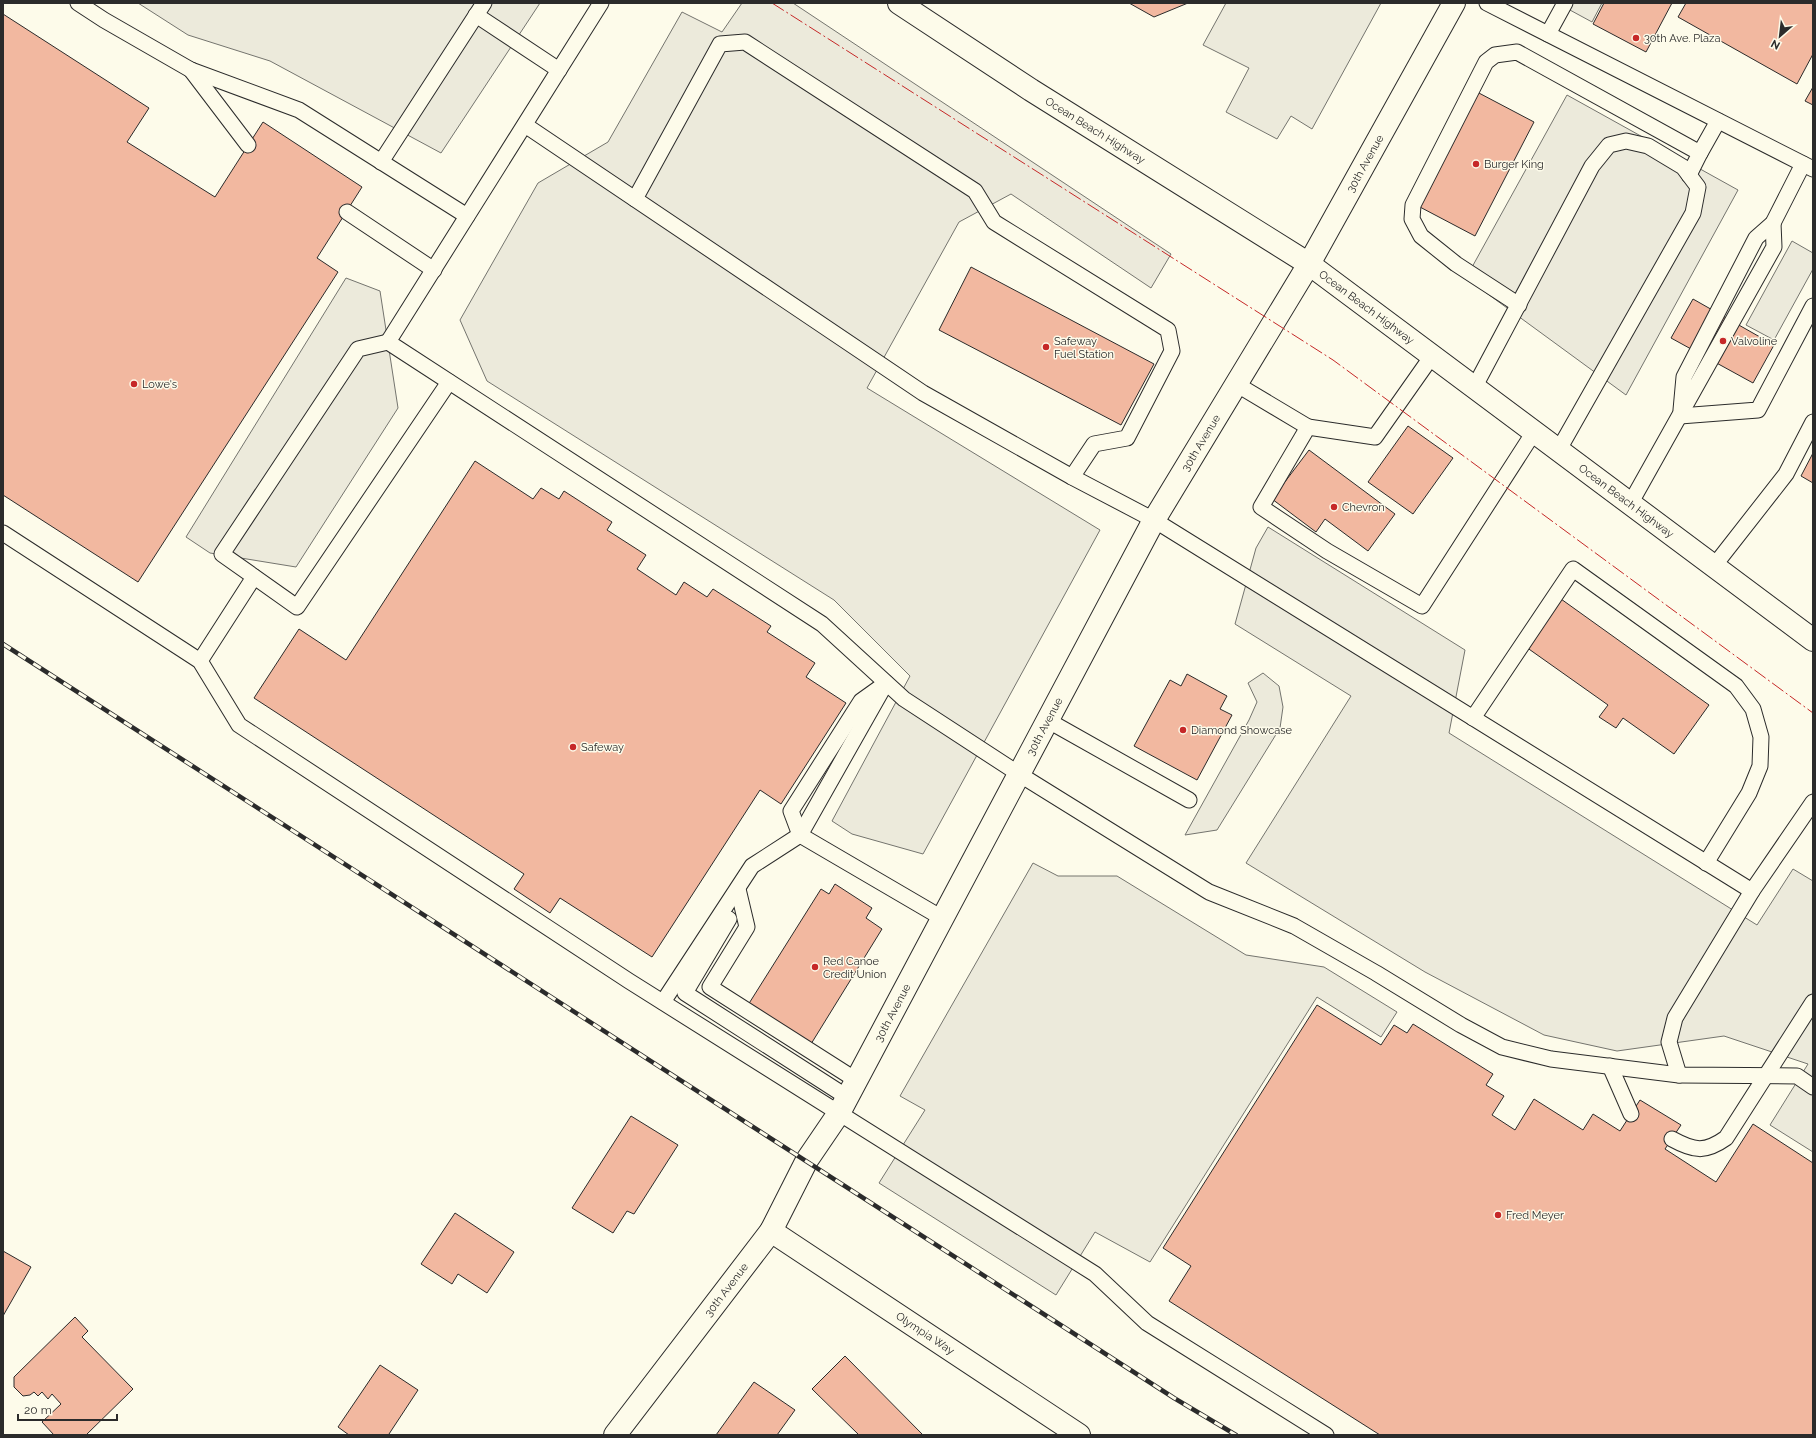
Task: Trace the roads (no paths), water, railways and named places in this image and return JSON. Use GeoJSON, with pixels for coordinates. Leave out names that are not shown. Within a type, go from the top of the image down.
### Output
{"type":"FeatureCollection","features":[{"type":"Feature","properties":{"kind":"street","name":"Ocean Beach Highway"},"geometry":{"type":"LineString","coordinates":[[899,3],[1031,90],[1309,264],[1813,640]]}},
{"type":"Feature","properties":{"kind":"street","name":"30th Avenue"},"geometry":{"type":"LineString","coordinates":[[615,1435],[771,1231],[807,1160],[848,1096],[1154,520],[1309,264],[1454,3]]}},
{"type":"Feature","properties":{"kind":"street","name":"Olympia Way"},"geometry":{"type":"LineString","coordinates":[[771,1231],[1079,1435]]}},
{"type":"Feature","properties":{"kind":"lane"},"geometry":{"type":"LineString","coordinates":[[78,3],[104,20],[191,70],[299,110],[467,216]]}},
{"type":"Feature","properties":{"kind":"lane"},"geometry":{"type":"LineString","coordinates":[[449,382],[297,607],[222,554],[358,349],[388,342],[601,3]]}},
{"type":"Feature","properties":{"kind":"lane"},"geometry":{"type":"LineString","coordinates":[[1487,3],[1808,167],[1773,223],[1756,238],[1684,377],[1680,416]]}},
{"type":"Feature","properties":{"kind":"lane"},"geometry":{"type":"LineString","coordinates":[[1548,34],[1565,3]]}},
{"type":"Feature","properties":{"kind":"lane"},"geometry":{"type":"LineString","coordinates":[[381,162],[480,9],[559,70]]}},
{"type":"Feature","properties":{"kind":"lane"},"geometry":{"type":"LineString","coordinates":[[635,200],[720,44],[745,42],[975,191],[994,222],[1168,330],[1172,351],[1127,438],[1094,444],[1072,477]]}},
{"type":"Feature","properties":{"kind":"lane"},"geometry":{"type":"LineString","coordinates":[[1519,305],[1456,264],[1421,236],[1412,219],[1413,205],[1486,62],[1495,55],[1517,52],[1614,104],[1700,154]]}},
{"type":"Feature","properties":{"kind":"lane"},"geometry":{"type":"LineString","coordinates":[[191,70],[248,145]]}},
{"type":"Feature","properties":{"kind":"lane"},"geometry":{"type":"LineString","coordinates":[[1689,175],[1718,121]]}},
{"type":"Feature","properties":{"kind":"lane"},"geometry":{"type":"LineString","coordinates":[[525,125],[923,393],[1072,477],[1154,520],[1752,892]]}},
{"type":"Feature","properties":{"kind":"lane"},"geometry":{"type":"LineString","coordinates":[[1474,388],[1592,166],[1610,145],[1626,141],[1648,146],[1683,167],[1698,187],[1693,213],[1558,451]]}},
{"type":"Feature","properties":{"kind":"lane"},"geometry":{"type":"LineString","coordinates":[[347,212],[434,270]]}},
{"type":"Feature","properties":{"kind":"lane"},"geometry":{"type":"LineString","coordinates":[[1630,504],[1774,247],[1773,223]]}},
{"type":"Feature","properties":{"kind":"lane"},"geometry":{"type":"LineString","coordinates":[[1680,416],[1758,410],[1813,306]]}},
{"type":"Feature","properties":{"kind":"lane"},"geometry":{"type":"LineString","coordinates":[[388,342],[822,624],[904,699],[1019,774],[1210,892],[1294,926],[1376,972],[1461,1025],[1502,1047],[1551,1059],[1680,1075],[1797,1076],[1813,1086]]}},
{"type":"Feature","properties":{"kind":"lane"},"geometry":{"type":"LineString","coordinates":[[1236,384],[1308,427],[1375,437],[1432,356]]}},
{"type":"Feature","properties":{"kind":"lane"},"geometry":{"type":"LineString","coordinates":[[1714,566],[1786,474],[1813,422]]}},
{"type":"Feature","properties":{"kind":"lane"},"geometry":{"type":"LineString","coordinates":[[1308,427],[1261,508],[1327,552],[1422,606],[1534,432]]}},
{"type":"Feature","properties":{"kind":"lane"},"geometry":{"type":"LineString","coordinates":[[3,533],[200,661],[239,725],[663,1002],[848,1096]]}},
{"type":"Feature","properties":{"kind":"lane"},"geometry":{"type":"LineString","coordinates":[[1473,718],[1573,569],[1736,686],[1753,709],[1762,737],[1760,766],[1749,792],[1706,862]]}},
{"type":"Feature","properties":{"kind":"lane"},"geometry":{"type":"LineString","coordinates":[[200,661],[254,577]]}},
{"type":"Feature","properties":{"kind":"lane"},"geometry":{"type":"LineString","coordinates":[[663,1002],[752,866],[800,835],[886,683]]}},
{"type":"Feature","properties":{"kind":"lane"},"geometry":{"type":"LineString","coordinates":[[1047,720],[1189,800]]}},
{"type":"Feature","properties":{"kind":"lane"},"geometry":{"type":"LineString","coordinates":[[1680,1075],[1669,1042],[1675,1018],[1752,892],[1813,802]]}},
{"type":"Feature","properties":{"kind":"lane"},"geometry":{"type":"LineString","coordinates":[[800,835],[942,918]]}},
{"type":"Feature","properties":{"kind":"lane"},"geometry":{"type":"LineString","coordinates":[[738,889],[747,927],[710,987],[848,1096],[1095,1274],[1147,1323],[1326,1435]]}},
{"type":"Feature","properties":{"kind":"lane"},"geometry":{"type":"LineString","coordinates":[[738,889],[728,921],[685,993],[848,1096]]}},
{"type":"Feature","properties":{"kind":"lane"},"geometry":{"type":"LineString","coordinates":[[1672,1139],[1690,1148],[1703,1149],[1716,1146],[1726,1138],[1813,1002]]}},
{"type":"Feature","properties":{"kind":"lane"},"geometry":{"type":"LineString","coordinates":[[1610,1066],[1631,1114]]}},
{"type":"Feature","properties":{"kind":"railway"},"geometry":{"type":"LineString","coordinates":[[3,644],[1174,1398],[1236,1435]]}},
{"type":"Feature","properties":{"kind":"place","name":"30th Ave. Plaza"},"geometry":{"type":"Point","coordinates":[1636,38]}},
{"type":"Feature","properties":{"kind":"place","name":"Burger King"},"geometry":{"type":"Point","coordinates":[1476,164]}},
{"type":"Feature","properties":{"kind":"place","name":"Valvoline"},"geometry":{"type":"Point","coordinates":[1723,341]}},
{"type":"Feature","properties":{"kind":"place","name":"Safeway Fuel Station"},"geometry":{"type":"Point","coordinates":[1046,347]}},
{"type":"Feature","properties":{"kind":"place","name":"Lowe's"},"geometry":{"type":"Point","coordinates":[134,384]}},
{"type":"Feature","properties":{"kind":"place","name":"Chevron"},"geometry":{"type":"Point","coordinates":[1334,507]}},
{"type":"Feature","properties":{"kind":"place","name":"Diamond Showcase"},"geometry":{"type":"Point","coordinates":[1183,730]}},
{"type":"Feature","properties":{"kind":"place","name":"Safeway"},"geometry":{"type":"Point","coordinates":[573,747]}},
{"type":"Feature","properties":{"kind":"place","name":"Red Canoe Credit Union"},"geometry":{"type":"Point","coordinates":[815,967]}},
{"type":"Feature","properties":{"kind":"place","name":"Fred Meyer"},"geometry":{"type":"Point","coordinates":[1498,1215]}}]}
